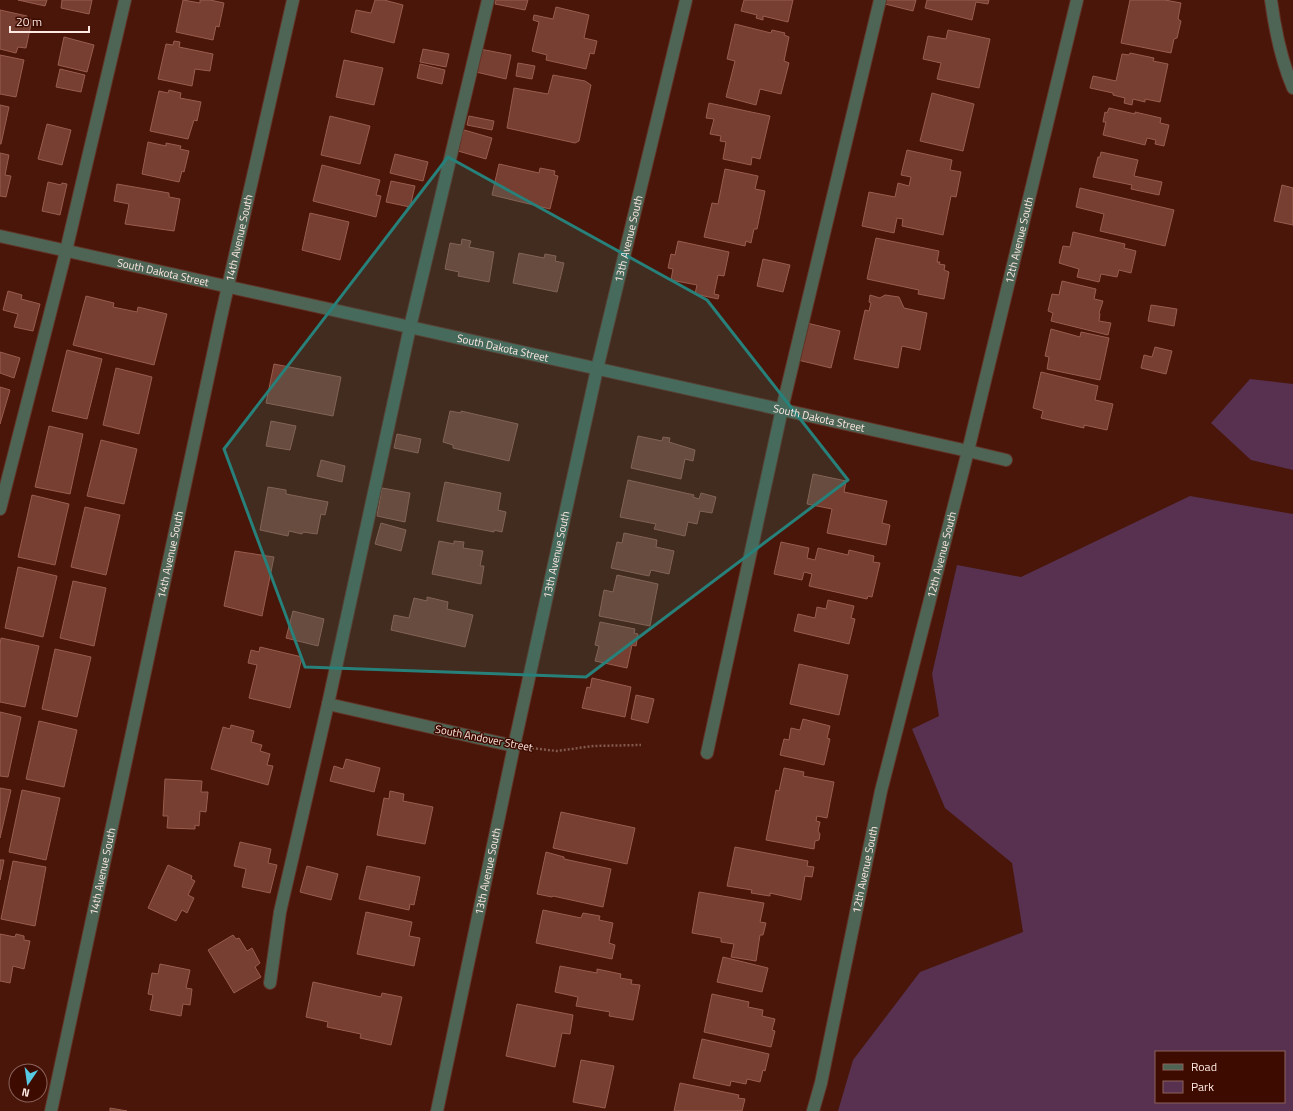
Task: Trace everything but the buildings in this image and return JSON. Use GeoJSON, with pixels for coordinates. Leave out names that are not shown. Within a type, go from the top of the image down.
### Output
{"type":"FeatureCollection","features":[{"type":"Feature","properties":{"kind":"street"},"geometry":{"type":"LineString","coordinates":[[0,509],[66,251],[126,0]]}},
{"type":"Feature","properties":{"kind":"street","name":"14th Avenue South"},"geometry":{"type":"LineString","coordinates":[[51,1111],[228,287],[293,0]]}},
{"type":"Feature","properties":{"kind":"street"},"geometry":{"type":"LineString","coordinates":[[270,983],[280,912],[328,704],[410,327],[488,0]]}},
{"type":"Feature","properties":{"kind":"street","name":"13th Avenue South"},"geometry":{"type":"LineString","coordinates":[[437,1111],[514,746],[597,369],[686,0]]}},
{"type":"Feature","properties":{"kind":"street"},"geometry":{"type":"LineString","coordinates":[[707,753],[782,409],[880,0]]}},
{"type":"Feature","properties":{"kind":"street","name":"12th Avenue South"},"geometry":{"type":"LineString","coordinates":[[813,1111],[821,1083],[881,791],[968,451],[1077,0]]}},
{"type":"Feature","properties":{"kind":"street"},"geometry":{"type":"LineString","coordinates":[[1271,0],[1286,72],[1293,88]]}},
{"type":"Feature","properties":{"kind":"street","name":"South Dakota Street"},"geometry":{"type":"LineString","coordinates":[[0,236],[1006,460]]}},
{"type":"Feature","properties":{"kind":"street","name":"South Andover Street"},"geometry":{"type":"LineString","coordinates":[[328,704],[514,746]]}},
{"type":"Feature","properties":{"kind":"path","name":"South Andover Street"},"geometry":{"type":"LineString","coordinates":[[514,746],[557,751],[593,746],[641,745]]}},
{"type":"Feature","properties":{"kind":"highlighted area"},"geometry":{"type":"Polygon","coordinates":[[[448,157],[707,300],[848,480],[586,677],[305,667],[224,449],[448,157]]]}},
{"type":"Feature","properties":{"kind":"green space"},"geometry":{"type":"Polygon","coordinates":[[[1250,379],[1293,384],[1293,470],[1251,460],[1211,423],[1250,379]]]}},
{"type":"Feature","properties":{"kind":"green space"},"geometry":{"type":"Polygon","coordinates":[[[1190,496],[1293,514],[1293,1111],[838,1111],[853,1060],[920,972],[1023,932],[1012,863],[945,808],[912,729],[939,716],[932,674],[957,565],[1021,577],[1190,496]]]}}]}
